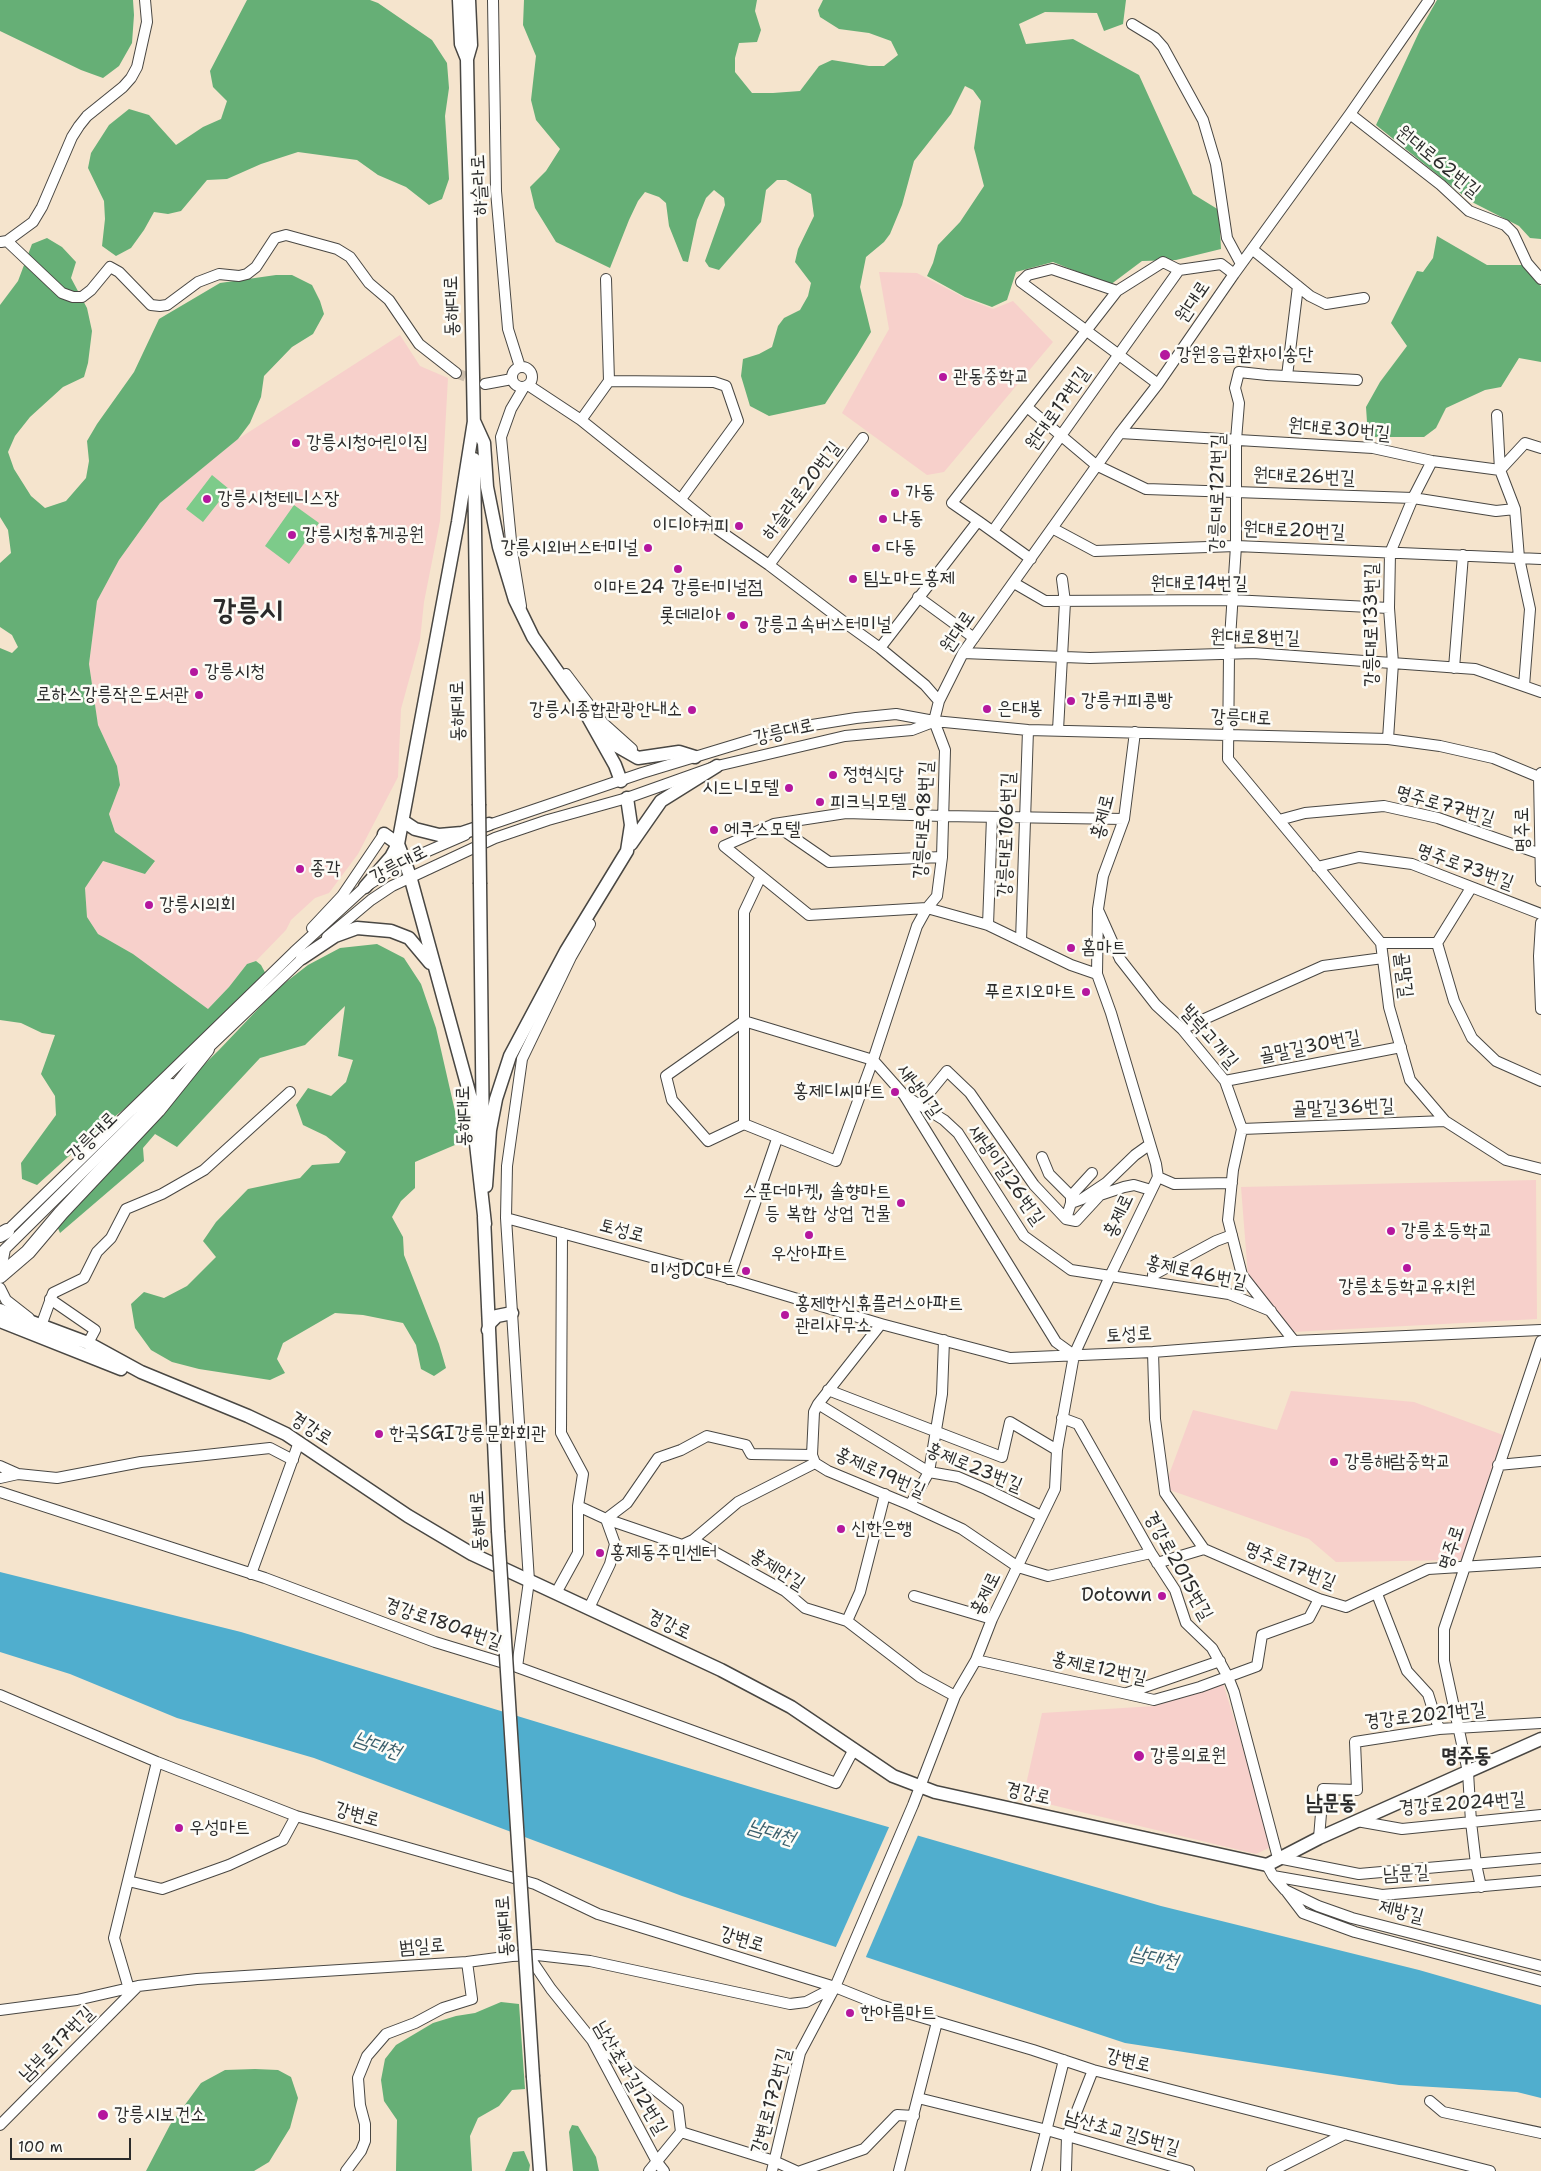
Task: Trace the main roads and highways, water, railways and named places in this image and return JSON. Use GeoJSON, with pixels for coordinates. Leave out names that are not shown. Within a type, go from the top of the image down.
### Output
{"type":"FeatureCollection","features":[{"type":"Feature","properties":{"kind":"highway"},"geometry":{"type":"LineString","coordinates":[[0,1276],[28,1252],[61,1213],[158,1110],[207,1049]]}},
{"type":"Feature","properties":{"kind":"main road","name":"동해대로"},"geometry":{"type":"LineString","coordinates":[[459,0],[461,44],[467,59]]}},
{"type":"Feature","properties":{"kind":"main road","name":"동해대로"},"geometry":{"type":"LineString","coordinates":[[469,0],[471,46],[467,59],[474,420],[484,1211],[498,1531],[540,2171]]}},
{"type":"Feature","properties":{"kind":"main road"},"geometry":{"type":"LineString","coordinates":[[474,420],[484,443],[488,487],[499,547],[515,600],[533,638],[610,742],[638,758],[679,752],[695,757]]}},
{"type":"Feature","properties":{"kind":"main road"},"geometry":{"type":"LineString","coordinates":[[474,420],[458,522],[408,784],[399,817],[398,844],[410,876],[471,1099],[485,1224]]}},
{"type":"Feature","properties":{"kind":"main road"},"geometry":{"type":"LineString","coordinates":[[583,708],[616,765],[621,781]]}},
{"type":"Feature","properties":{"kind":"main road"},"geometry":{"type":"LineString","coordinates":[[484,1211],[490,1130],[496,1099],[510,1056],[566,952],[627,850],[656,808],[661,801],[717,766]]}},
{"type":"Feature","properties":{"kind":"main road"},"geometry":{"type":"LineString","coordinates":[[627,798],[631,825],[627,850]]}},
{"type":"Feature","properties":{"kind":"main road"},"geometry":{"type":"LineString","coordinates":[[399,817],[415,829],[439,835],[462,833],[489,824]]}},
{"type":"Feature","properties":{"kind":"main road"},"geometry":{"type":"LineString","coordinates":[[384,834],[398,844]]}},
{"type":"Feature","properties":{"kind":"main road"},"geometry":{"type":"LineString","coordinates":[[365,887],[391,857],[398,844]]}},
{"type":"Feature","properties":{"kind":"main road"},"geometry":{"type":"LineString","coordinates":[[298,955],[335,936],[357,928],[391,931],[409,938],[422,951],[437,974]]}},
{"type":"Feature","properties":{"kind":"main road","name":"경강로"},"geometry":{"type":"LineString","coordinates":[[0,1310],[88,1343],[141,1372],[248,1416],[299,1442],[416,1520],[472,1554],[730,1674],[791,1707],[893,1776],[919,1787],[1061,1821],[1273,1861],[1319,1838],[1541,1739]]}},
{"type":"Feature","properties":{"kind":"main road"},"geometry":{"type":"LineString","coordinates":[[488,1330],[490,1323],[497,1316],[512,1313]]}},
{"type":"Feature","properties":{"kind":"main road","name":"경강로"},"geometry":{"type":"LineString","coordinates":[[0,1321],[121,1369],[141,1372]]}},
{"type":"Feature","properties":{"kind":"water","name":"남대천"},"geometry":{"type":"Polygon","coordinates":[[[0,1572],[241,1632],[764,1791],[1161,1906],[1419,1970],[1541,2005],[1541,2098],[1517,2092],[1399,2085],[1125,2043],[682,1896],[314,1758],[177,1718],[70,1674],[0,1652],[0,1572]]]}},
{"type":"Feature","properties":{"kind":"tunnel"},"geometry":{"type":"LineString","coordinates":[[456,373],[485,384]]}},
{"type":"Feature","properties":{"kind":"place","name":"강원응급환자이송단"},"geometry":{"type":"Point","coordinates":[1165,355]}},
{"type":"Feature","properties":{"kind":"place","name":"관동중학교"},"geometry":{"type":"Point","coordinates":[943,377]}},
{"type":"Feature","properties":{"kind":"place","name":"강릉시청어린이집"},"geometry":{"type":"Point","coordinates":[296,443]}},
{"type":"Feature","properties":{"kind":"place","name":"가동"},"geometry":{"type":"Point","coordinates":[895,493]}},
{"type":"Feature","properties":{"kind":"place","name":"강릉시청테니스장"},"geometry":{"type":"Point","coordinates":[207,499]}},
{"type":"Feature","properties":{"kind":"place","name":"나동"},"geometry":{"type":"Point","coordinates":[883,519]}},
{"type":"Feature","properties":{"kind":"place","name":"이디야커피"},"geometry":{"type":"Point","coordinates":[739,526]}},
{"type":"Feature","properties":{"kind":"place","name":"강릉시청휴게공원"},"geometry":{"type":"Point","coordinates":[292,535]}},
{"type":"Feature","properties":{"kind":"place","name":"강릉시외버스터미널"},"geometry":{"type":"Point","coordinates":[648,548]}},
{"type":"Feature","properties":{"kind":"place","name":"다동"},"geometry":{"type":"Point","coordinates":[876,548]}},
{"type":"Feature","properties":{"kind":"place","name":"이마트24 강릉터미널점"},"geometry":{"type":"Point","coordinates":[678,569]}},
{"type":"Feature","properties":{"kind":"place","name":"팀노마드홍제"},"geometry":{"type":"Point","coordinates":[853,579]}},
{"type":"Feature","properties":{"kind":"place","name":"롯데리아"},"geometry":{"type":"Point","coordinates":[731,616]}},
{"type":"Feature","properties":{"kind":"place","name":"강릉고속버스터미널"},"geometry":{"type":"Point","coordinates":[744,625]}},
{"type":"Feature","properties":{"kind":"place","name":"강릉시청"},"geometry":{"type":"Point","coordinates":[194,672]}},
{"type":"Feature","properties":{"kind":"place","name":"로하스강릉작은도서관"},"geometry":{"type":"Point","coordinates":[199,695]}},
{"type":"Feature","properties":{"kind":"place","name":"강릉커피콩빵"},"geometry":{"type":"Point","coordinates":[1071,701]}},
{"type":"Feature","properties":{"kind":"place","name":"은대봉"},"geometry":{"type":"Point","coordinates":[987,709]}},
{"type":"Feature","properties":{"kind":"place","name":"강릉시종합관광안내소"},"geometry":{"type":"Point","coordinates":[692,710]}},
{"type":"Feature","properties":{"kind":"place","name":"정현식당"},"geometry":{"type":"Point","coordinates":[833,775]}},
{"type":"Feature","properties":{"kind":"place","name":"시드니모텔"},"geometry":{"type":"Point","coordinates":[789,788]}},
{"type":"Feature","properties":{"kind":"place","name":"피크닉모텔"},"geometry":{"type":"Point","coordinates":[820,802]}},
{"type":"Feature","properties":{"kind":"place","name":"에쿠스모텔"},"geometry":{"type":"Point","coordinates":[714,830]}},
{"type":"Feature","properties":{"kind":"place","name":"종각"},"geometry":{"type":"Point","coordinates":[300,869]}},
{"type":"Feature","properties":{"kind":"place","name":"강릉시의회"},"geometry":{"type":"Point","coordinates":[149,905]}},
{"type":"Feature","properties":{"kind":"place","name":"홈마트"},"geometry":{"type":"Point","coordinates":[1071,948]}},
{"type":"Feature","properties":{"kind":"place","name":"푸르지오마트"},"geometry":{"type":"Point","coordinates":[1086,992]}},
{"type":"Feature","properties":{"kind":"place","name":"홍제디씨마트"},"geometry":{"type":"Point","coordinates":[895,1092]}},
{"type":"Feature","properties":{"kind":"place","name":"스푼더마켓, 솔향마트 등 복합 상업 건물"},"geometry":{"type":"Point","coordinates":[901,1203]}},
{"type":"Feature","properties":{"kind":"place","name":"강릉초등학교"},"geometry":{"type":"Point","coordinates":[1391,1231]}},
{"type":"Feature","properties":{"kind":"place","name":"우산아파트"},"geometry":{"type":"Point","coordinates":[809,1235]}},
{"type":"Feature","properties":{"kind":"place","name":"강릉초등학교유치원"},"geometry":{"type":"Point","coordinates":[1407,1268]}},
{"type":"Feature","properties":{"kind":"place","name":"미성DC마트"},"geometry":{"type":"Point","coordinates":[746,1271]}},
{"type":"Feature","properties":{"kind":"place","name":"홍제한신휴플러스아파트 관리사무소"},"geometry":{"type":"Point","coordinates":[785,1315]}},
{"type":"Feature","properties":{"kind":"place","name":"한국SGI강릉문화회관"},"geometry":{"type":"Point","coordinates":[379,1434]}},
{"type":"Feature","properties":{"kind":"place","name":"강릉해람중학교"},"geometry":{"type":"Point","coordinates":[1334,1462]}},
{"type":"Feature","properties":{"kind":"place","name":"신한은행"},"geometry":{"type":"Point","coordinates":[841,1529]}},
{"type":"Feature","properties":{"kind":"place","name":"홍제동주민센터"},"geometry":{"type":"Point","coordinates":[600,1553]}},
{"type":"Feature","properties":{"kind":"place","name":"Dotown"},"geometry":{"type":"Point","coordinates":[1162,1596]}},
{"type":"Feature","properties":{"kind":"place","name":"강릉의료원"},"geometry":{"type":"Point","coordinates":[1139,1756]}},
{"type":"Feature","properties":{"kind":"place","name":"우성마트"},"geometry":{"type":"Point","coordinates":[179,1828]}},
{"type":"Feature","properties":{"kind":"place","name":"한아름마트"},"geometry":{"type":"Point","coordinates":[850,2013]}},
{"type":"Feature","properties":{"kind":"place","name":"강릉시보건소"},"geometry":{"type":"Point","coordinates":[103,2115]}},
{"type":"Feature","properties":{"kind":"district","name":"강릉시"},"geometry":{"type":"Point","coordinates":[248,611]}},
{"type":"Feature","properties":{"kind":"district","name":"명주동"},"geometry":{"type":"Point","coordinates":[1466,1757]}},
{"type":"Feature","properties":{"kind":"district","name":"남문동"},"geometry":{"type":"Point","coordinates":[1331,1804]}}]}
